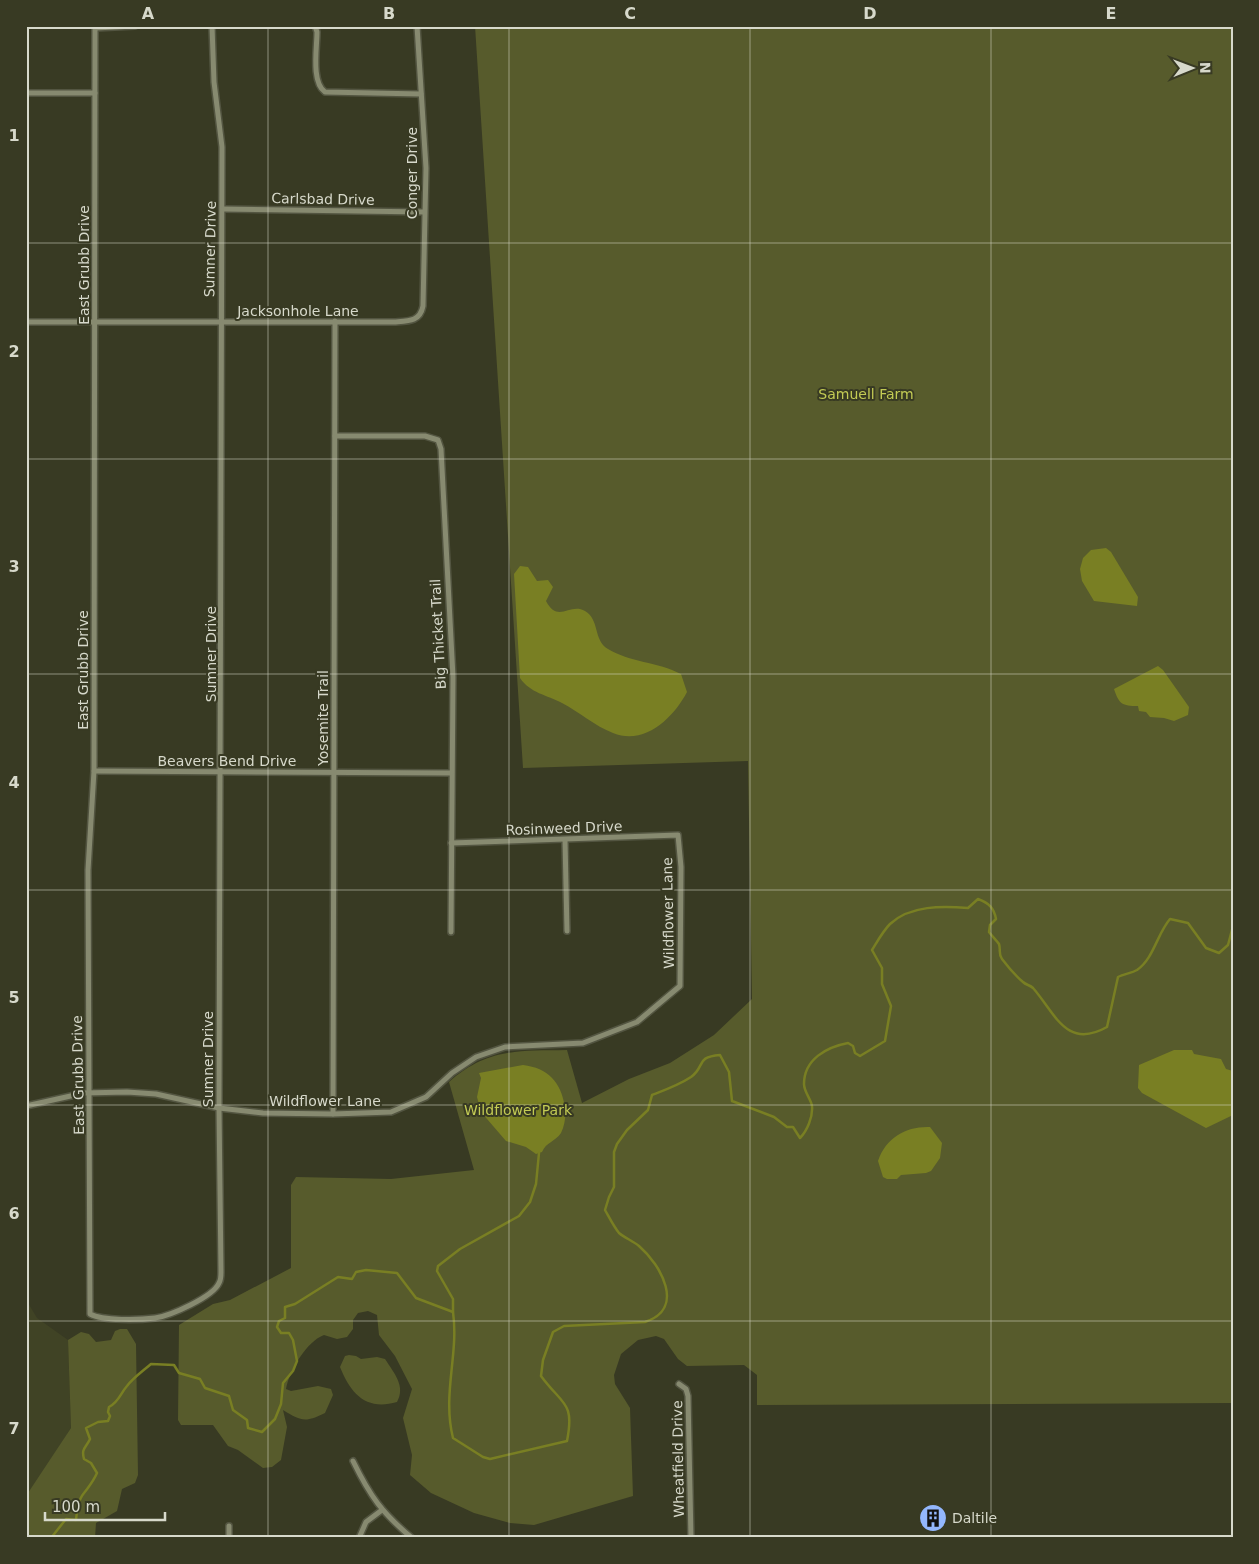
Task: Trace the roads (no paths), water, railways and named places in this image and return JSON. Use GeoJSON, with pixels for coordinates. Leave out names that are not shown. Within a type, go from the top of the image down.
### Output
{"type":"FeatureCollection","features":[{"type":"Feature","properties":{"kind":"street"},"geometry":{"type":"LineString","coordinates":[[95,27],[134,26]]}},
{"type":"Feature","properties":{"kind":"street","name":"Sumner Drive"},"geometry":{"type":"LineString","coordinates":[[212,26],[214,82],[222,147],[223,209],[220,322],[223,560],[219,1108],[220,1283]]}},
{"type":"Feature","properties":{"kind":"street"},"geometry":{"type":"LineString","coordinates":[[315,26],[318,79],[321,89],[325,92],[421,94]]}},
{"type":"Feature","properties":{"kind":"street","name":"Conger Drive"},"geometry":{"type":"LineString","coordinates":[[417,26],[426,168],[423,306],[418,318]]}},
{"type":"Feature","properties":{"kind":"street","name":"East Grubb Drive"},"geometry":{"type":"LineString","coordinates":[[95,27],[94,772],[88,870],[90,1314],[107,1318],[155,1318],[171,1313],[208,1294],[220,1283]]}},
{"type":"Feature","properties":{"kind":"street"},"geometry":{"type":"LineString","coordinates":[[26,93],[95,93]]}},
{"type":"Feature","properties":{"kind":"street","name":"Carlsbad Drive"},"geometry":{"type":"LineString","coordinates":[[223,209],[424,212]]}},
{"type":"Feature","properties":{"kind":"street","name":"Jacksonhole Lane"},"geometry":{"type":"LineString","coordinates":[[26,322],[394,322],[411,321],[418,318]]}},
{"type":"Feature","properties":{"kind":"street","name":"Yosemite Trail"},"geometry":{"type":"LineString","coordinates":[[333,1114],[334,322]]}},
{"type":"Feature","properties":{"kind":"street","name":"Big Thicket Trail"},"geometry":{"type":"LineString","coordinates":[[335,436],[425,436],[438,440],[441,449],[453,677],[450,773],[451,932]]}},
{"type":"Feature","properties":{"kind":"street","name":"Beavers Bend Drive"},"geometry":{"type":"LineString","coordinates":[[94,772],[450,773]]}},
{"type":"Feature","properties":{"kind":"street","name":"Wildflower Lane"},"geometry":{"type":"LineString","coordinates":[[26,1106],[90,1092],[156,1094],[219,1108],[263,1113],[333,1114],[391,1112],[426,1097],[452,1072],[476,1056],[505,1047],[583,1042],[638,1022],[680,986],[681,867],[678,835]]}},
{"type":"Feature","properties":{"kind":"street","name":"Rosinweed Drive"},"geometry":{"type":"LineString","coordinates":[[451,843],[678,835]]}},
{"type":"Feature","properties":{"kind":"street"},"geometry":{"type":"LineString","coordinates":[[565,840],[567,931]]}},
{"type":"Feature","properties":{"kind":"street","name":"Wheatfield Drive"},"geometry":{"type":"LineString","coordinates":[[679,1384],[686,1389],[688,1396],[691,1538]]}},
{"type":"Feature","properties":{"kind":"street"},"geometry":{"type":"LineString","coordinates":[[353,1461],[364,1483],[382,1510],[390,1520],[412,1538]]}},
{"type":"Feature","properties":{"kind":"street"},"geometry":{"type":"LineString","coordinates":[[359,1538],[366,1522],[382,1510]]}},
{"type":"Feature","properties":{"kind":"street"},"geometry":{"type":"LineString","coordinates":[[229,1526],[229,1538]]}},
{"type":"Feature","properties":{"kind":"waterway"},"geometry":{"type":"LineString","coordinates":[[51,1538],[66,1519],[76,1520],[80,1499],[97,1473],[91,1463],[84,1459],[83,1455],[90,1439],[86,1428],[98,1422],[108,1421],[110,1416],[108,1412],[109,1407],[115,1403],[129,1383],[138,1375],[151,1364],[174,1365],[179,1373],[200,1379],[205,1388],[229,1396],[233,1410],[247,1420],[248,1428],[262,1432],[275,1419],[281,1404],[283,1383],[293,1371],[297,1361],[293,1340],[289,1333],[281,1333],[277,1327],[279,1321],[285,1318],[285,1307],[295,1304],[338,1277],[352,1279],[356,1272],[366,1270],[397,1273],[416,1298],[453,1312],[454,1343],[449,1406],[453,1438],[483,1457],[490,1459],[567,1441],[569,1428],[568,1411],[565,1404],[541,1376],[543,1360],[553,1332],[564,1326],[645,1322],[657,1316],[664,1307],[667,1297],[666,1286],[655,1264],[639,1246],[619,1233],[605,1210],[614,1187],[614,1152],[617,1144],[627,1130],[648,1110],[652,1095],[686,1080],[696,1073],[704,1060],[720,1055],[729,1072],[732,1101],[774,1117],[787,1127],[793,1127],[800,1138],[807,1128],[812,1115],[812,1106],[804,1084],[805,1075],[812,1061],[825,1051],[840,1045],[848,1043],[853,1046],[855,1053],[860,1056],[885,1041],[891,1006],[882,984],[882,968],[872,950],[887,927],[907,913],[938,907],[968,908],[978,899],[985,902],[990,906],[995,915],[996,919],[990,925],[989,932],[999,944],[1002,959],[1020,980],[1033,988],[1063,1026],[1081,1034],[1093,1033],[1107,1027],[1118,977],[1135,971],[1143,965],[1170,919],[1188,923],[1206,948],[1219,953],[1228,945],[1233,926]]}},
{"type":"Feature","properties":{"kind":"waterway"},"geometry":{"type":"LineString","coordinates":[[453,1312],[453,1299],[437,1271],[438,1266],[460,1249],[519,1216],[530,1202],[536,1184],[539,1153]]}},
{"type":"Feature","properties":{"kind":"place","name":"Daltile"},"geometry":{"type":"Point","coordinates":[933,1518]}},
{"type":"Feature","properties":{"kind":"park label","name":"Samuell Farm"},"geometry":{"type":"Point","coordinates":[866,394]}},
{"type":"Feature","properties":{"kind":"park label","name":"Wildflower Park"},"geometry":{"type":"Point","coordinates":[518,1110]}}]}
